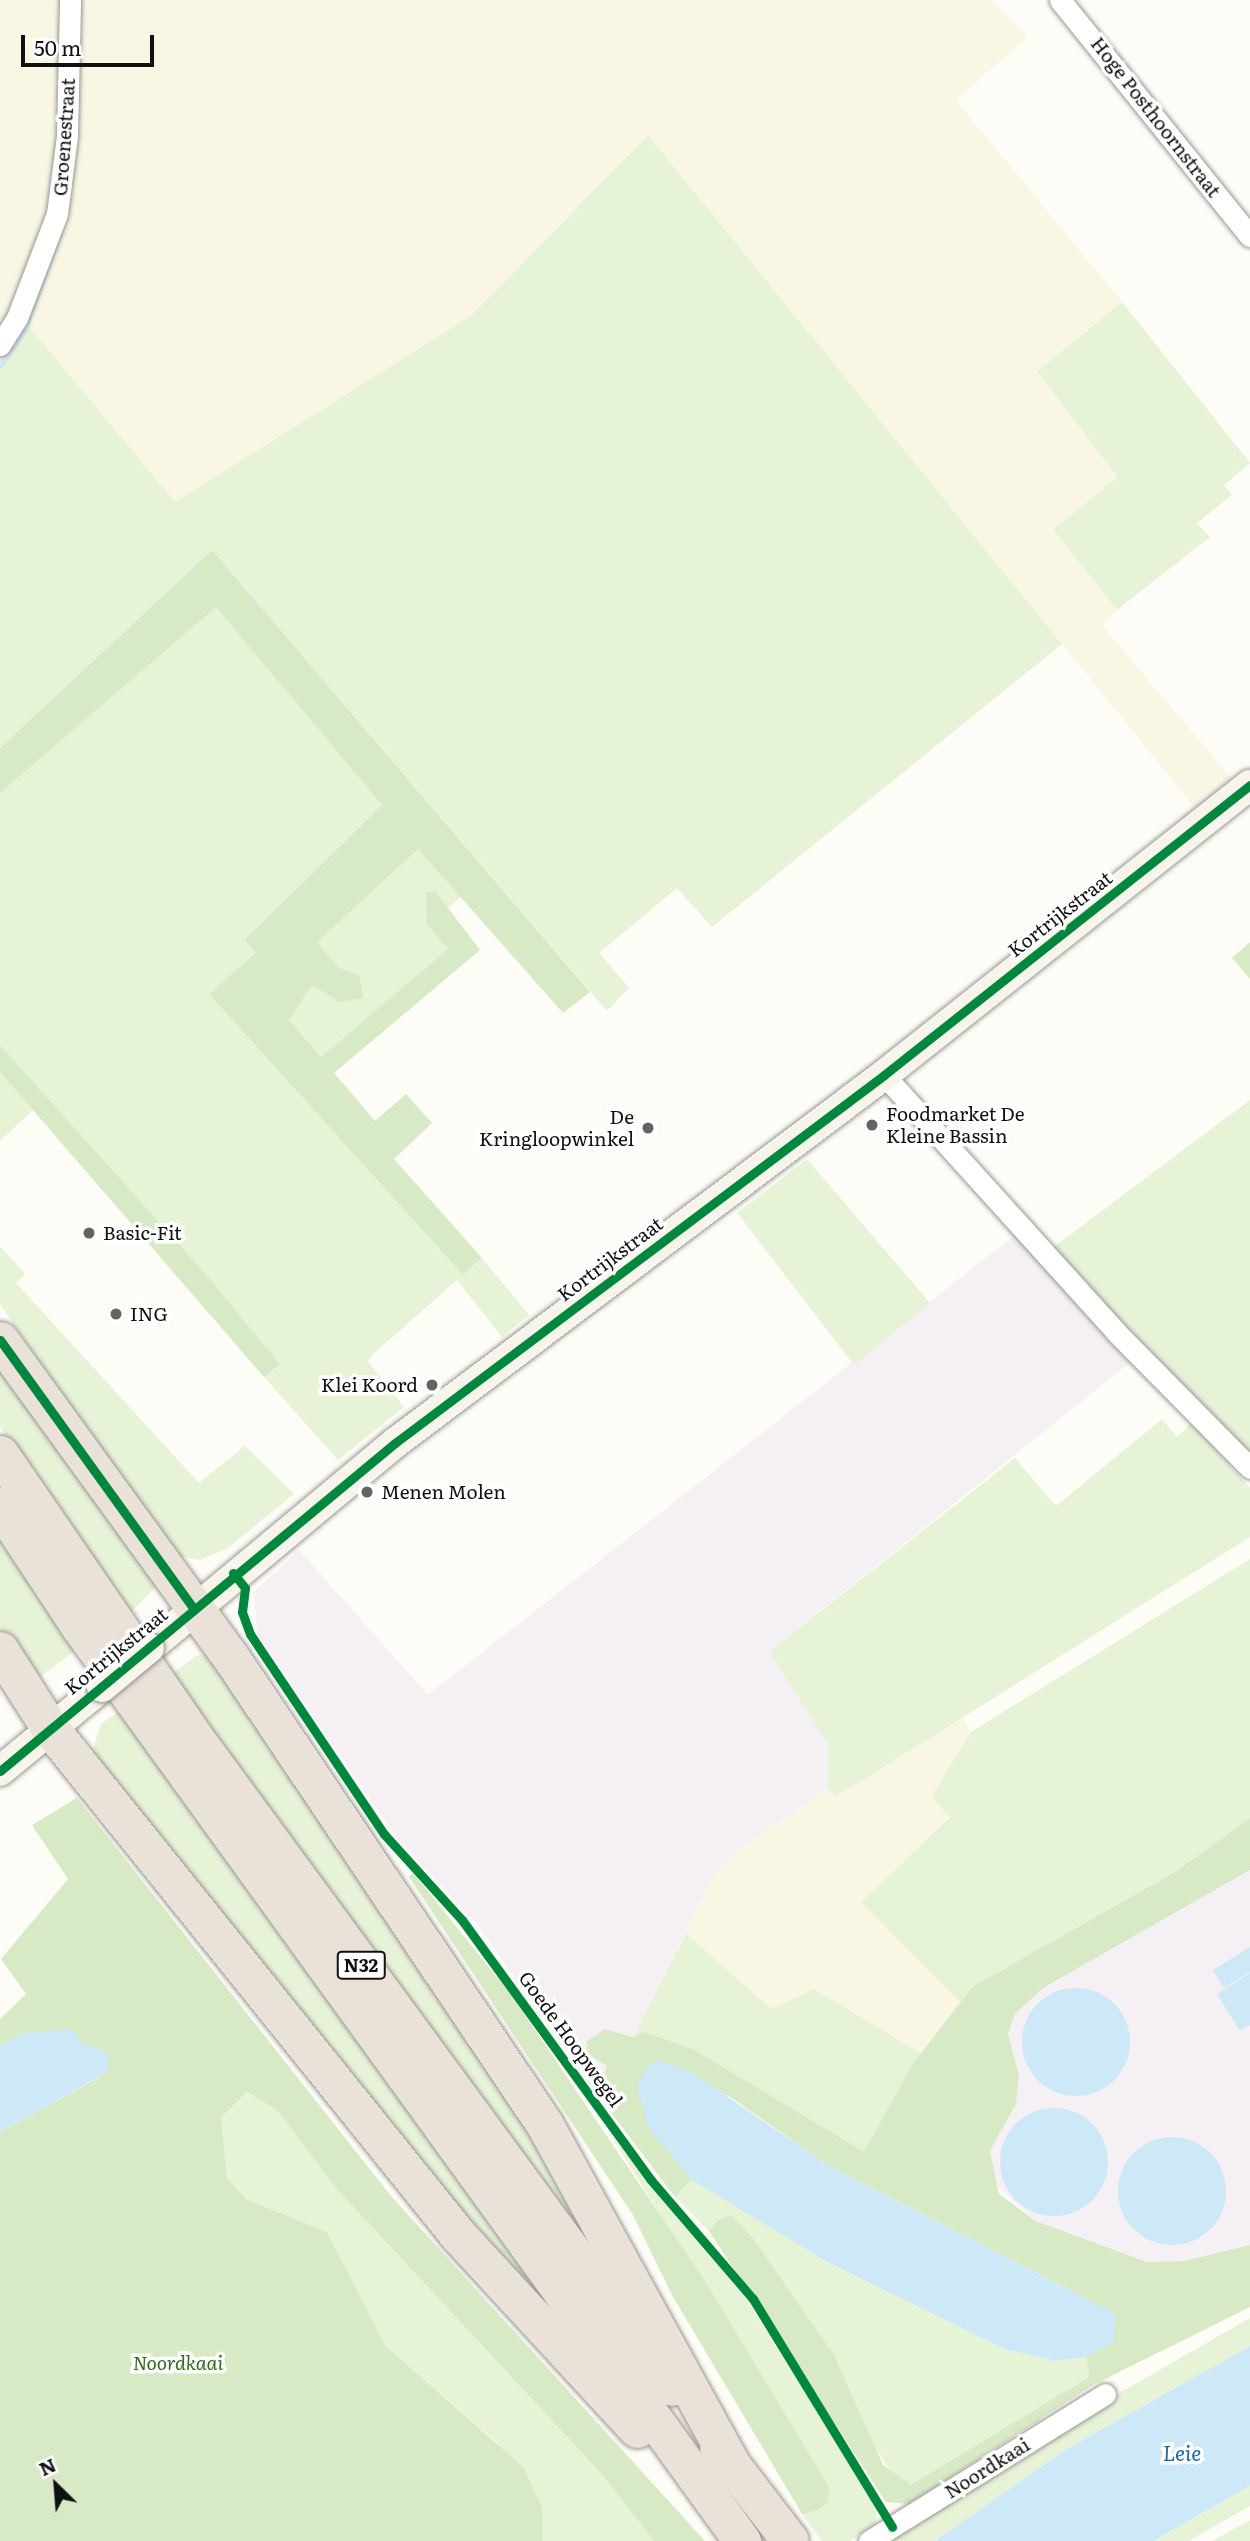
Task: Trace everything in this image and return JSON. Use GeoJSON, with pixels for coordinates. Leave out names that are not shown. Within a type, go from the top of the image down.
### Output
{"type":"FeatureCollection","features":[{"type":"Feature","properties":{"kind":"highway"},"geometry":{"type":"LineString","coordinates":[[0,1339],[194,1609],[545,2125],[733,2467]]}},
{"type":"Feature","properties":{"kind":"highway","name":"N32"},"geometry":{"type":"LineString","coordinates":[[0,1454],[209,1757],[786,2536]]}},
{"type":"Feature","properties":{"kind":"highway","name":"N32"},"geometry":{"type":"LineString","coordinates":[[0,1506],[102,1658],[741,2540]]}},
{"type":"Feature","properties":{"kind":"highway"},"geometry":{"type":"LineString","coordinates":[[0,1650],[50,1727],[458,2235],[741,2540]]}},
{"type":"Feature","properties":{"kind":"main road","name":"Kortrijkstraat"},"geometry":{"type":"LineString","coordinates":[[0,1771],[395,1443],[884,1075],[1250,785]]}},
{"type":"Feature","properties":{"kind":"street","name":"Groenestraat"},"geometry":{"type":"LineString","coordinates":[[0,345],[17,318],[57,214],[67,136],[70,0]]}},
{"type":"Feature","properties":{"kind":"street","name":"Hoge Posthoornstraat"},"geometry":{"type":"LineString","coordinates":[[1060,0],[1250,236]]}},
{"type":"Feature","properties":{"kind":"street"},"geometry":{"type":"LineString","coordinates":[[884,1075],[1116,1332],[1250,1468]]}},
{"type":"Feature","properties":{"kind":"street","name":"Noordkaai"},"geometry":{"type":"LineString","coordinates":[[869,2541],[1105,2395]]}},
{"type":"Feature","properties":{"kind":"shaded area"},"geometry":{"type":"Polygon","coordinates":[[[0,0],[61,0],[62,81],[50,226],[0,336],[0,0]]]}},
{"type":"Feature","properties":{"kind":"shaded area"},"geometry":{"type":"Polygon","coordinates":[[[75,0],[992,0],[1028,37],[956,100],[1122,302],[1037,371],[1117,477],[1053,530],[1117,610],[1102,625],[1231,778],[1196,809],[648,135],[472,315],[175,502],[22,318],[53,244],[75,0]]]}},
{"type":"Feature","properties":{"kind":"shaded area"},"geometry":{"type":"Polygon","coordinates":[[[1019,1232],[1132,1361],[769,1652],[828,1744],[828,1789],[738,1850],[713,1878],[633,2037],[605,2029],[607,2066],[597,2094],[476,1923],[398,1840],[257,1634],[254,1592],[299,1550],[428,1695],[1019,1232]]]}},
{"type":"Feature","properties":{"kind":"shaded area"},"geometry":{"type":"Polygon","coordinates":[[[962,1716],[971,1732],[933,1796],[950,1816],[861,1902],[960,2002],[921,2053],[814,1989],[771,2009],[686,1933],[713,1878],[738,1850],[828,1789],[837,1797],[962,1716]]]}},
{"type":"Feature","properties":{"kind":"shaded area"},"geometry":{"type":"Polygon","coordinates":[[[1250,1870],[1250,2245],[1184,2261],[1147,2262],[1036,2221],[992,2182],[990,2151],[1016,2104],[1008,2034],[1015,2014],[1043,1988],[1250,1870]]]}},
{"type":"Feature","properties":{"kind":"green space"},"geometry":{"type":"Polygon","coordinates":[[[648,135],[1062,644],[712,927],[677,888],[599,953],[629,988],[607,1011],[212,550],[0,748],[0,351],[22,318],[175,502],[472,315],[648,135]]]}},
{"type":"Feature","properties":{"kind":"green space"},"geometry":{"type":"Polygon","coordinates":[[[1122,302],[1250,463],[1224,485],[1232,495],[1197,523],[1210,537],[1117,610],[1053,530],[1117,477],[1037,371],[1122,302]]]}},
{"type":"Feature","properties":{"kind":"green space"},"geometry":{"type":"Polygon","coordinates":[[[212,550],[590,992],[563,1013],[418,849],[317,942],[339,968],[359,975],[363,998],[340,1002],[312,985],[289,1020],[321,1057],[448,949],[427,925],[426,892],[436,892],[480,950],[334,1073],[375,1121],[406,1094],[432,1123],[394,1159],[482,1258],[463,1275],[209,994],[256,953],[244,940],[382,805],[216,607],[0,793],[0,748],[212,550]]]}},
{"type":"Feature","properties":{"kind":"green space"},"geometry":{"type":"Polygon","coordinates":[[[216,606],[382,805],[244,940],[257,953],[209,994],[463,1275],[482,1258],[529,1315],[502,1337],[457,1280],[372,1355],[368,1362],[404,1407],[338,1460],[264,1377],[280,1364],[0,1045],[0,793],[216,606]]]}},
{"type":"Feature","properties":{"kind":"green space"},"geometry":{"type":"Polygon","coordinates":[[[418,848],[461,897],[448,908],[436,892],[427,925],[449,949],[321,1057],[289,1020],[312,985],[323,991],[359,976],[339,968],[316,942],[418,848]]]}},
{"type":"Feature","properties":{"kind":"green space"},"geometry":{"type":"Polygon","coordinates":[[[1250,942],[1250,979],[1232,958],[1250,942]]]}},
{"type":"Feature","properties":{"kind":"green space"},"geometry":{"type":"Polygon","coordinates":[[[0,1045],[209,1278],[280,1364],[264,1377],[0,1072],[0,1045]]]}},
{"type":"Feature","properties":{"kind":"green space"},"geometry":{"type":"Polygon","coordinates":[[[0,1072],[33,1110],[0,1141],[0,1072]]]}},
{"type":"Feature","properties":{"kind":"green space"},"geometry":{"type":"Polygon","coordinates":[[[1250,1100],[1250,1456],[1051,1249],[1250,1100]]]}},
{"type":"Feature","properties":{"kind":"green space"},"geometry":{"type":"Polygon","coordinates":[[[807,1159],[930,1303],[854,1365],[737,1213],[807,1159]]]}},
{"type":"Feature","properties":{"kind":"green space"},"geometry":{"type":"Polygon","coordinates":[[[0,1246],[25,1274],[16,1283],[199,1483],[245,1446],[294,1494],[228,1548],[200,1560],[174,1555],[0,1304],[0,1246]]]}},
{"type":"Feature","properties":{"kind":"green space"},"geometry":{"type":"Polygon","coordinates":[[[0,1355],[157,1586],[127,1616],[0,1427],[0,1355]]]}},
{"type":"Feature","properties":{"kind":"green space"},"geometry":{"type":"Polygon","coordinates":[[[1162,1419],[1177,1437],[1191,1423],[1250,1488],[1250,1537],[836,1797],[828,1789],[828,1744],[769,1652],[1015,1458],[1056,1506],[1162,1419]]]}},
{"type":"Feature","properties":{"kind":"green space"},"geometry":{"type":"Polygon","coordinates":[[[0,1537],[76,1650],[39,1678],[30,1678],[0,1628],[0,1537]]]}},
{"type":"Feature","properties":{"kind":"green space"},"geometry":{"type":"Polygon","coordinates":[[[1250,1559],[1250,1818],[1175,1872],[972,1987],[960,2002],[861,1902],[950,1817],[932,1796],[971,1732],[1250,1559]]]}},
{"type":"Feature","properties":{"kind":"green space"},"geometry":{"type":"Polygon","coordinates":[[[213,1653],[471,2032],[624,2291],[169,1676],[196,1656],[213,1653]]]}},
{"type":"Feature","properties":{"kind":"green space"},"geometry":{"type":"Polygon","coordinates":[[[119,1712],[580,2331],[534,2301],[91,1756],[101,1723],[119,1712]]]}},
{"type":"Feature","properties":{"kind":"green space","name":"Noordkaai"},"geometry":{"type":"Polygon","coordinates":[[[77,1798],[391,2196],[705,2541],[654,2541],[599,2471],[334,2186],[277,2110],[247,2092],[221,2118],[227,2178],[246,2199],[327,2232],[385,2345],[523,2467],[542,2508],[543,2541],[0,2541],[0,2132],[100,2077],[108,2052],[22,2034],[0,2046],[0,2019],[26,1994],[1,1959],[68,1879],[32,1825],[77,1798]]]}},
{"type":"Feature","properties":{"kind":"green space"},"geometry":{"type":"Polygon","coordinates":[[[1250,1818],[1250,1870],[1043,1988],[1015,2014],[1008,2034],[1019,2076],[1016,2104],[990,2151],[999,2194],[1036,2221],[1147,2262],[1184,2261],[1250,2245],[1250,2307],[1091,2386],[909,2504],[886,2502],[709,2231],[718,2220],[731,2215],[752,2237],[834,2355],[883,2465],[911,2485],[1089,2377],[1086,2357],[1113,2342],[1072,2291],[831,2167],[727,2095],[648,2127],[692,2179],[675,2197],[597,2094],[607,2066],[588,2054],[586,2042],[605,2029],[633,2037],[644,2032],[693,2049],[864,2152],[912,2065],[972,1987],[1175,1872],[1250,1818]]]}},
{"type":"Feature","properties":{"kind":"green space"},"geometry":{"type":"Polygon","coordinates":[[[413,1873],[512,1996],[705,2281],[829,2487],[828,2502],[819,2510],[802,2514],[672,2295],[633,2215],[409,1877],[413,1873]]]}},
{"type":"Feature","properties":{"kind":"green space"},"geometry":{"type":"Polygon","coordinates":[[[686,1933],[771,2009],[814,1989],[921,2053],[864,2153],[693,2049],[633,2037],[686,1933]]]}},
{"type":"Feature","properties":{"kind":"green space"},"geometry":{"type":"Polygon","coordinates":[[[247,2092],[277,2110],[334,2186],[599,2471],[654,2541],[543,2541],[542,2508],[496,2442],[385,2345],[327,2232],[246,2199],[227,2178],[221,2118],[247,2092]]]}},
{"type":"Feature","properties":{"kind":"green space"},"geometry":{"type":"Polygon","coordinates":[[[610,2134],[747,2300],[877,2508],[876,2523],[850,2541],[822,2541],[802,2514],[819,2510],[829,2487],[610,2134]]]}},
{"type":"Feature","properties":{"kind":"green space"},"geometry":{"type":"Polygon","coordinates":[[[692,2179],[822,2259],[1004,2349],[1055,2361],[1086,2357],[1089,2377],[937,2472],[911,2485],[897,2480],[718,2220],[709,2231],[675,2197],[692,2179]]]}},
{"type":"Feature","properties":{"kind":"green space"},"geometry":{"type":"Polygon","coordinates":[[[1250,2318],[1250,2346],[1065,2450],[935,2541],[886,2541],[1095,2407],[1250,2318]]]}},
{"type":"Feature","properties":{"kind":"green space"},"geometry":{"type":"Polygon","coordinates":[[[1250,2486],[1250,2506],[1189,2541],[1153,2541],[1250,2486]]]}},
{"type":"Feature","properties":{"kind":"green space"},"geometry":{"type":"Polygon","coordinates":[[[1250,2520],[1250,2541],[1212,2541],[1250,2520]]]}},
{"type":"Feature","properties":{"kind":"water"},"geometry":{"type":"Polygon","coordinates":[[[1250,1947],[1250,1972],[1224,1988],[1213,1970],[1250,1947]]]}},
{"type":"Feature","properties":{"kind":"water"},"geometry":{"type":"Polygon","coordinates":[[[1250,1973],[1250,2025],[1240,2031],[1217,1994],[1250,1973]]]}},
{"type":"Feature","properties":{"kind":"water"},"geometry":{"type":"Polygon","coordinates":[[[1076,1988],[1097,1992],[1114,2004],[1126,2021],[1130,2042],[1126,2063],[1114,2080],[1097,2092],[1076,2096],[1055,2092],[1038,2080],[1026,2063],[1022,2042],[1026,2021],[1038,2004],[1055,1992],[1076,1988]]]}},
{"type":"Feature","properties":{"kind":"water"},"geometry":{"type":"Polygon","coordinates":[[[71,2029],[83,2044],[108,2052],[108,2072],[0,2132],[0,2046],[22,2034],[71,2029]]]}},
{"type":"Feature","properties":{"kind":"water"},"geometry":{"type":"Polygon","coordinates":[[[659,2060],[691,2072],[831,2167],[1116,2314],[1114,2342],[1086,2357],[1055,2361],[1004,2349],[822,2259],[692,2180],[648,2127],[637,2087],[647,2066],[659,2060]]]}},
{"type":"Feature","properties":{"kind":"water"},"geometry":{"type":"Polygon","coordinates":[[[1054,2108],[1075,2112],[1092,2124],[1104,2141],[1108,2162],[1104,2183],[1092,2200],[1075,2212],[1054,2216],[1033,2212],[1016,2200],[1004,2183],[1000,2162],[1004,2141],[1016,2124],[1033,2112],[1054,2108]]]}},
{"type":"Feature","properties":{"kind":"water"},"geometry":{"type":"Polygon","coordinates":[[[1172,2137],[1193,2141],[1210,2153],[1222,2170],[1226,2191],[1222,2212],[1210,2229],[1193,2241],[1172,2245],[1151,2241],[1134,2229],[1122,2212],[1118,2191],[1122,2170],[1134,2153],[1151,2141],[1172,2137]]]}},
{"type":"Feature","properties":{"kind":"water","name":"Leie"},"geometry":{"type":"Polygon","coordinates":[[[1250,2346],[1250,2486],[1153,2541],[935,2541],[1065,2450],[1250,2346]]]}},
{"type":"Feature","properties":{"kind":"waterway"},"geometry":{"type":"LineString","coordinates":[[0,366],[25,329],[62,226]]}},
{"type":"Feature","properties":{"kind":"cycle path"},"geometry":{"type":"LineString","coordinates":[[0,1771],[395,1443],[884,1075],[1250,785]]}},
{"type":"Feature","properties":{"kind":"cycle path"},"geometry":{"type":"LineString","coordinates":[[0,1340],[194,1609]]}},
{"type":"Feature","properties":{"kind":"cycle path","name":"Goede Hoopwegel"},"geometry":{"type":"LineString","coordinates":[[233,1573],[245,1588],[242,1612],[250,1634],[384,1834],[462,1920],[651,2180],[753,2299],[892,2527]]}},
{"type":"Feature","properties":{"kind":"place","name":"Foodmarket De Kleine Bassin"},"geometry":{"type":"Point","coordinates":[872,1125]}},
{"type":"Feature","properties":{"kind":"place","name":"De Kringloopwinkel"},"geometry":{"type":"Point","coordinates":[648,1128]}},
{"type":"Feature","properties":{"kind":"place","name":"Basic-Fit"},"geometry":{"type":"Point","coordinates":[89,1233]}},
{"type":"Feature","properties":{"kind":"place","name":"ING"},"geometry":{"type":"Point","coordinates":[116,1314]}},
{"type":"Feature","properties":{"kind":"place","name":"Klei Koord"},"geometry":{"type":"Point","coordinates":[432,1385]}},
{"type":"Feature","properties":{"kind":"place","name":"Menen Molen"},"geometry":{"type":"Point","coordinates":[367,1492]}}]}
